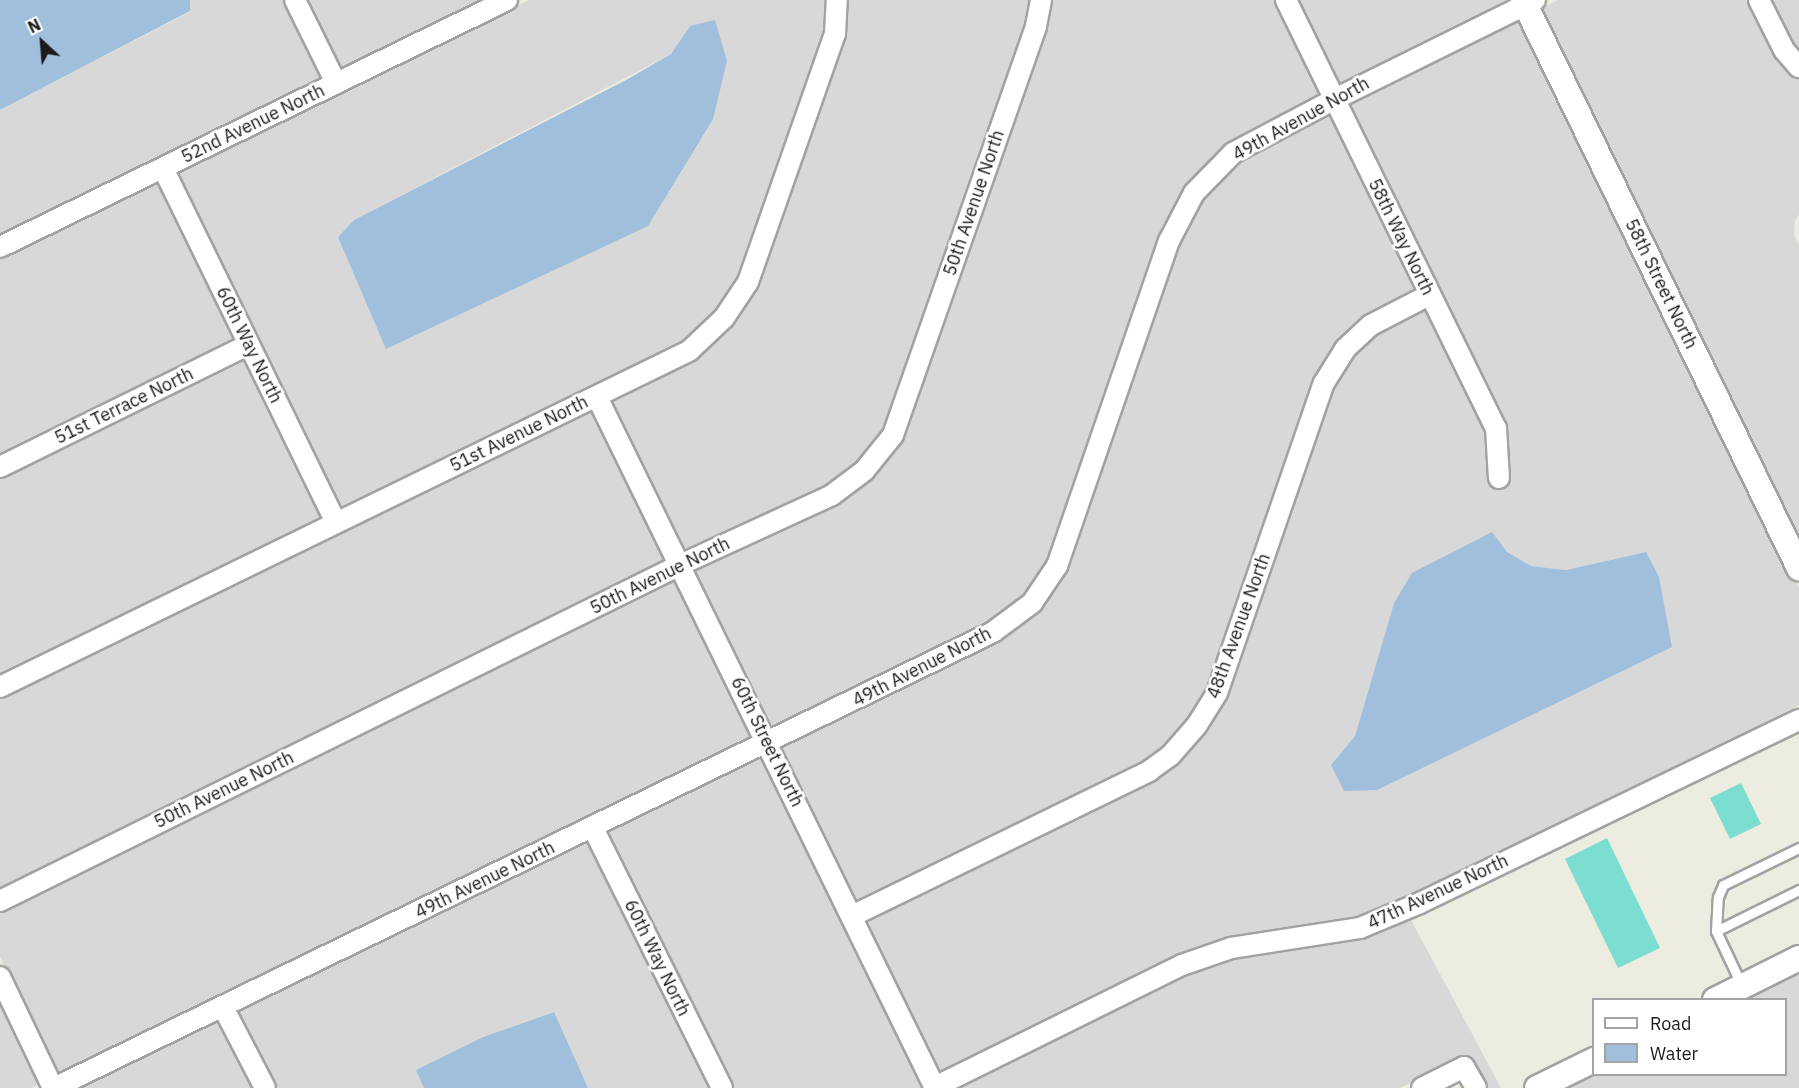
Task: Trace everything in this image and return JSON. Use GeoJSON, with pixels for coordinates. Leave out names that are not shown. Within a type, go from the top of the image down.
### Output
{"type":"FeatureCollection","features":[{"type":"Feature","properties":{"kind":"street"},"geometry":{"type":"LineString","coordinates":[[295,0],[336,83]]}},
{"type":"Feature","properties":{"kind":"street","name":"52nd Avenue North"},"geometry":{"type":"LineString","coordinates":[[0,247],[507,0]]}},
{"type":"Feature","properties":{"kind":"street","name":"51st Avenue North"},"geometry":{"type":"LineString","coordinates":[[0,687],[689,351],[724,318],[748,282],[835,34],[837,0]]}},
{"type":"Feature","properties":{"kind":"street","name":"50th Avenue North"},"geometry":{"type":"LineString","coordinates":[[0,901],[680,565],[831,495],[864,471],[892,435],[1032,37],[1041,0]]}},
{"type":"Feature","properties":{"kind":"street","name":"58th Way North"},"geometry":{"type":"LineString","coordinates":[[1286,0],[1496,428],[1499,478]]}},
{"type":"Feature","properties":{"kind":"street"},"geometry":{"type":"LineString","coordinates":[[1759,0],[1784,50],[1799,68]]}},
{"type":"Feature","properties":{"kind":"street","name":"49th Avenue North"},"geometry":{"type":"LineString","coordinates":[[53,1088],[993,632],[1032,603],[1057,566],[1169,241],[1194,192],[1233,153],[1528,2]]}},
{"type":"Feature","properties":{"kind":"street","name":"58th Street North"},"geometry":{"type":"LineString","coordinates":[[1528,2],[1799,568]]}},
{"type":"Feature","properties":{"kind":"street","name":"60th Way North"},"geometry":{"type":"LineString","coordinates":[[163,168],[336,522]]}},
{"type":"Feature","properties":{"kind":"street","name":"48th Avenue North"},"geometry":{"type":"LineString","coordinates":[[852,916],[1149,771],[1170,756],[1197,726],[1217,693],[1324,383],[1345,349],[1371,326],[1429,295]]}},
{"type":"Feature","properties":{"kind":"street","name":"51st Terrace North"},"geometry":{"type":"LineString","coordinates":[[0,466],[248,345]]}},
{"type":"Feature","properties":{"kind":"street","name":"60th Street North"},"geometry":{"type":"LineString","coordinates":[[597,397],[935,1087]]}},
{"type":"Feature","properties":{"kind":"street","name":"47th Avenue North"},"geometry":{"type":"LineString","coordinates":[[935,1087],[1182,965],[1231,948],[1360,928],[1420,903],[1799,720]]}},
{"type":"Feature","properties":{"kind":"street","name":"60th Way North"},"geometry":{"type":"LineString","coordinates":[[592,828],[722,1088]]}},
{"type":"Feature","properties":{"kind":"street"},"geometry":{"type":"LineString","coordinates":[[1717,998],[1799,958]]}},
{"type":"Feature","properties":{"kind":"street"},"geometry":{"type":"LineString","coordinates":[[0,977],[53,1088]]}},
{"type":"Feature","properties":{"kind":"street"},"geometry":{"type":"LineString","coordinates":[[223,1007],[265,1088]]}},
{"type":"Feature","properties":{"kind":"street"},"geometry":{"type":"LineString","coordinates":[[1536,1088],[1592,1060]]}},
{"type":"Feature","properties":{"kind":"street"},"geometry":{"type":"LineString","coordinates":[[1422,1088],[1464,1067],[1476,1088]]}},
{"type":"Feature","properties":{"kind":"lane"},"geometry":{"type":"LineString","coordinates":[[1742,986],[1716,931],[1718,897],[1723,885],[1799,848]]}},
{"type":"Feature","properties":{"kind":"lane"},"geometry":{"type":"LineString","coordinates":[[1716,931],[1799,890]]}},
{"type":"Feature","properties":{"kind":"shaded area"},"geometry":{"type":"Polygon","coordinates":[[[190,0],[285,0],[324,78],[0,236],[0,110],[190,12],[190,0]]]}},
{"type":"Feature","properties":{"kind":"shaded area"},"geometry":{"type":"Polygon","coordinates":[[[305,0],[485,0],[339,71],[305,0]]]}},
{"type":"Feature","properties":{"kind":"shaded area"},"geometry":{"type":"Polygon","coordinates":[[[529,0],[829,0],[826,31],[740,277],[717,311],[684,342],[340,510],[175,173],[529,0]],[[690,26],[671,54],[354,220],[338,237],[713,119],[690,26]]]}},
{"type":"Feature","properties":{"kind":"shaded area"},"geometry":{"type":"Polygon","coordinates":[[[846,0],[1032,0],[1027,23],[885,429],[858,463],[827,487],[684,553],[609,401],[695,358],[730,325],[846,0]]]}},
{"type":"Feature","properties":{"kind":"shaded area"},"geometry":{"type":"Polygon","coordinates":[[[1050,0],[1277,0],[1323,95],[1186,187],[1049,561],[1025,595],[988,623],[771,731],[692,571],[837,503],[871,477],[1050,0]]]}},
{"type":"Feature","properties":{"kind":"shaded area"},"geometry":{"type":"Polygon","coordinates":[[[1296,0],[1513,0],[1338,87],[1296,0]]]}},
{"type":"Feature","properties":{"kind":"shaded area"},"geometry":{"type":"Polygon","coordinates":[[[1558,0],[1750,0],[1776,54],[1790,72],[1799,78],[1799,215],[1795,220],[1794,235],[1799,245],[1799,548],[1537,10],[1558,0]]]}},
{"type":"Feature","properties":{"kind":"shaded area"},"geometry":{"type":"Polygon","coordinates":[[[1769,0],[1799,0],[1799,56],[1791,45],[1769,0]]]}},
{"type":"Feature","properties":{"kind":"shaded area"},"geometry":{"type":"Polygon","coordinates":[[[1522,17],[1799,588],[1799,705],[1676,768],[1416,894],[1357,919],[1229,939],[1179,956],[938,1074],[863,921],[1153,780],[1176,763],[1204,732],[1226,697],[1332,388],[1352,356],[1376,334],[1426,307],[1487,429],[1490,487],[1508,488],[1505,428],[1347,104],[1522,17]],[[1507,552],[1394,603],[1355,736],[1331,765],[1646,552],[1566,570],[1531,566],[1507,552]]]}},
{"type":"Feature","properties":{"kind":"shaded area"},"geometry":{"type":"Polygon","coordinates":[[[1331,112],[1417,290],[1365,318],[1337,343],[1316,378],[1209,688],[1190,719],[1164,748],[1144,763],[855,904],[779,748],[998,640],[1037,610],[1177,246],[1201,199],[1239,161],[1331,112]]]}},
{"type":"Feature","properties":{"kind":"shaded area"},"geometry":{"type":"Polygon","coordinates":[[[159,180],[236,340],[0,456],[0,258],[159,180]]]}},
{"type":"Feature","properties":{"kind":"shaded area"},"geometry":{"type":"Polygon","coordinates":[[[245,358],[324,517],[0,677],[0,477],[245,358]]]}},
{"type":"Feature","properties":{"kind":"shaded area"},"geometry":{"type":"Polygon","coordinates":[[[594,409],[668,560],[0,890],[0,698],[594,409]]]}},
{"type":"Feature","properties":{"kind":"shaded area"},"geometry":{"type":"Polygon","coordinates":[[[676,578],[755,738],[57,1076],[0,957],[0,912],[676,578]]]}},
{"type":"Feature","properties":{"kind":"shaded area"},"geometry":{"type":"Polygon","coordinates":[[[764,756],[926,1088],[732,1088],[604,833],[764,756]]]}},
{"type":"Feature","properties":{"kind":"shaded area"},"geometry":{"type":"Polygon","coordinates":[[[1741,783],[1761,824],[1730,839],[1710,798],[1741,783]]]}},
{"type":"Feature","properties":{"kind":"shaded area"},"geometry":{"type":"Polygon","coordinates":[[[1607,838],[1660,948],[1618,968],[1565,859],[1607,838]]]}},
{"type":"Feature","properties":{"kind":"shaded area"},"geometry":{"type":"Polygon","coordinates":[[[589,840],[713,1088],[588,1088],[553,1012],[483,1037],[417,1070],[424,1088],[275,1088],[235,1012],[589,840]]]}},
{"type":"Feature","properties":{"kind":"shaded area"},"geometry":{"type":"Polygon","coordinates":[[[1410,918],[1501,1088],[1486,1088],[1471,1062],[1460,1058],[1400,1088],[955,1088],[1186,974],[1234,958],[1362,937],[1410,918]]]}},
{"type":"Feature","properties":{"kind":"shaded area"},"geometry":{"type":"Polygon","coordinates":[[[1799,968],[1799,1088],[1558,1088],[1592,1071],[1592,1076],[1787,1076],[1787,998],[1738,998],[1799,968]]]}},
{"type":"Feature","properties":{"kind":"shaded area"},"geometry":{"type":"Polygon","coordinates":[[[0,997],[42,1083],[31,1088],[0,1088],[0,997]]]}},
{"type":"Feature","properties":{"kind":"shaded area"},"geometry":{"type":"Polygon","coordinates":[[[220,1019],[255,1088],[76,1088],[220,1019]]]}},
{"type":"Feature","properties":{"kind":"water"},"geometry":{"type":"Polygon","coordinates":[[[0,0],[190,0],[190,11],[0,110],[0,0]]]}},
{"type":"Feature","properties":{"kind":"water"},"geometry":{"type":"Polygon","coordinates":[[[715,20],[727,61],[713,119],[648,226],[386,349],[338,237],[354,220],[626,80],[671,54],[690,26],[715,20]]]}},
{"type":"Feature","properties":{"kind":"water"},"geometry":{"type":"Polygon","coordinates":[[[1492,532],[1507,552],[1531,566],[1566,570],[1646,552],[1659,577],[1672,647],[1377,790],[1344,791],[1331,765],[1355,736],[1394,603],[1412,573],[1492,532]]]}},
{"type":"Feature","properties":{"kind":"water"},"geometry":{"type":"Polygon","coordinates":[[[554,1012],[588,1088],[424,1088],[416,1070],[483,1037],[554,1012]]]}}]}
